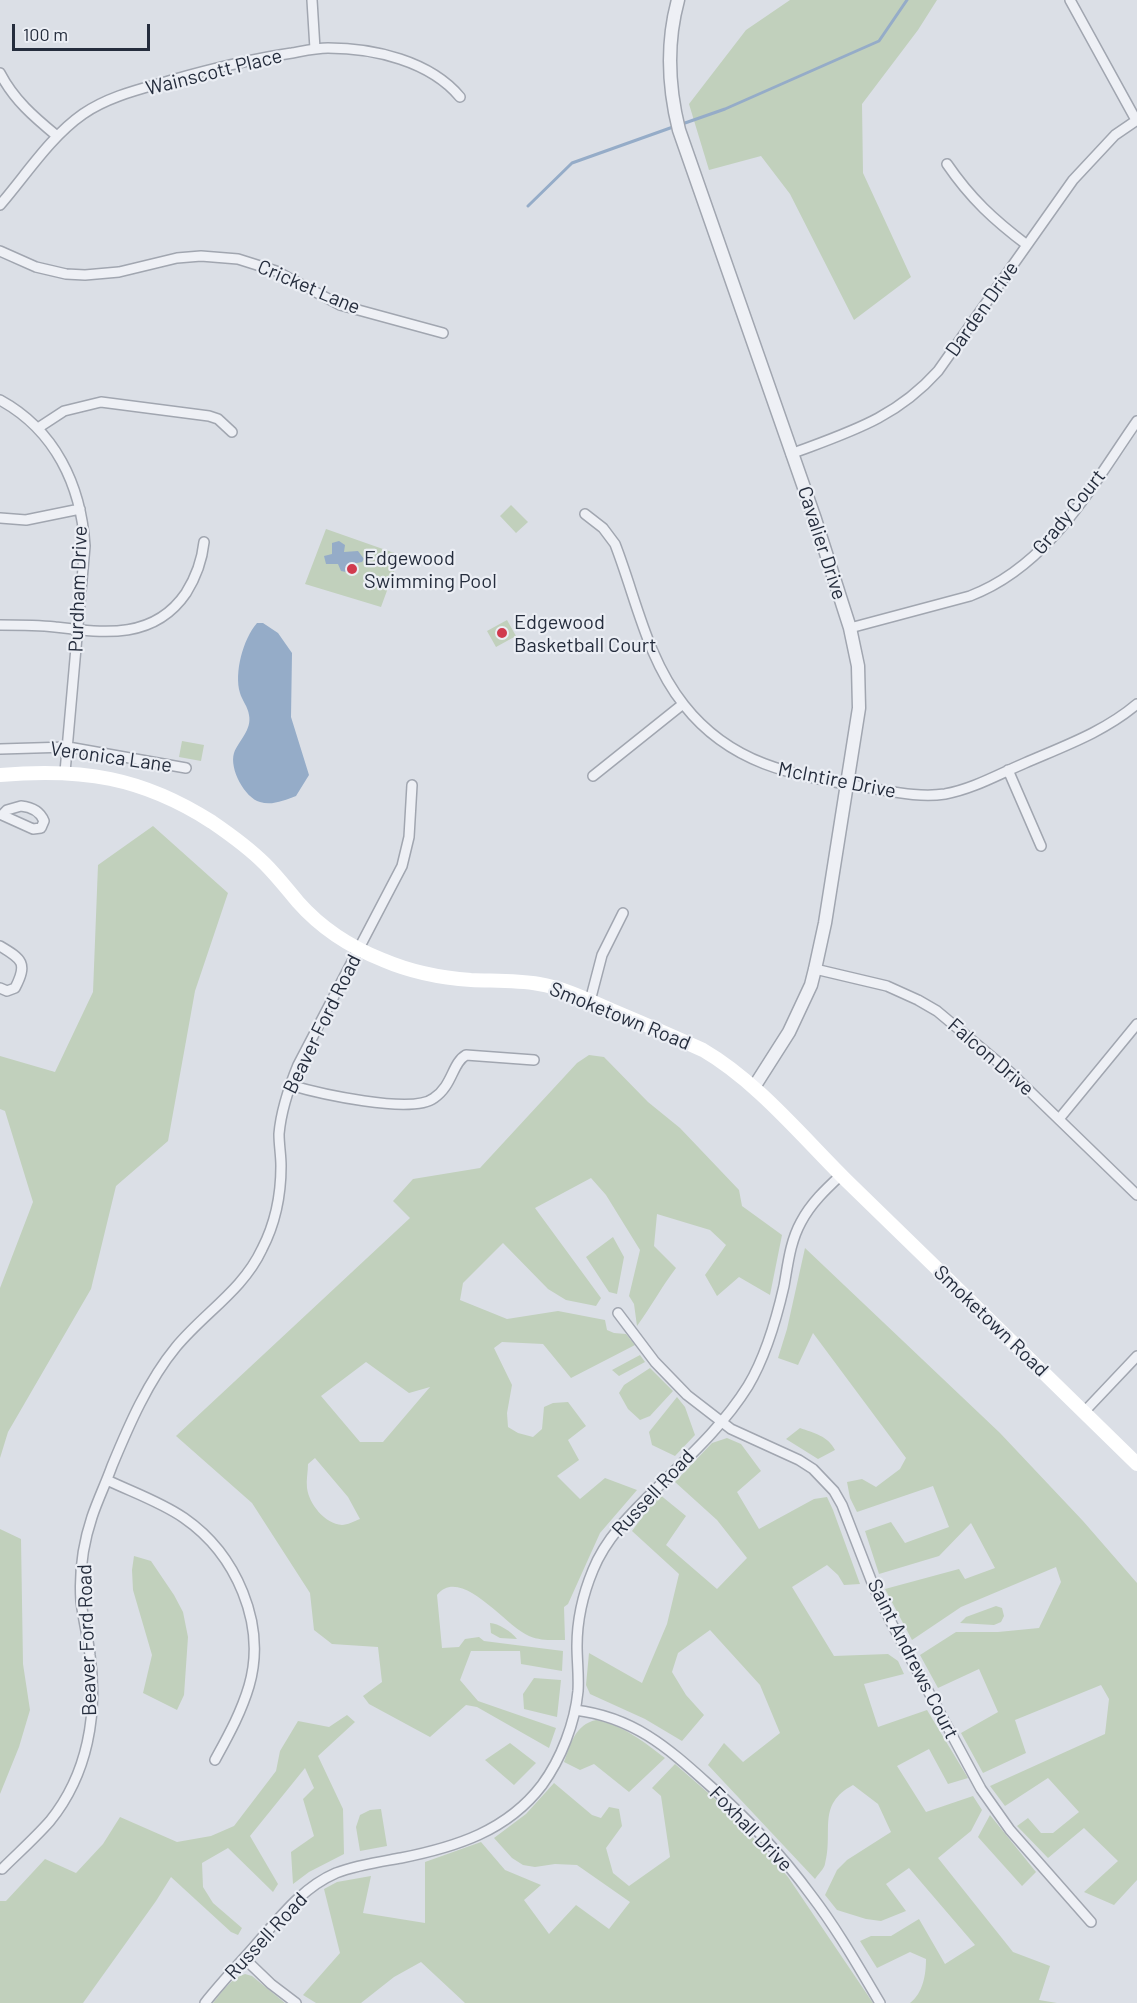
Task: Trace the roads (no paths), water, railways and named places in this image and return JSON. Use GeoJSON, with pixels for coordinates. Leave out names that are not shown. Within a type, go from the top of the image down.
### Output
{"type":"FeatureCollection","features":[{"type":"Feature","properties":{"kind":"main road","name":"Smoketown Road"},"geometry":{"type":"LineString","coordinates":[[0,775],[65,772],[87,774],[132,783],[165,795],[233,836],[252,852],[312,917],[358,949],[383,960],[428,974],[470,980],[521,981],[560,988],[702,1050],[738,1072],[754,1087],[1137,1464]]}},
{"type":"Feature","properties":{"kind":"street"},"geometry":{"type":"LineString","coordinates":[[312,0],[315,49]]}},
{"type":"Feature","properties":{"kind":"street","name":"Cavalier Drive"},"geometry":{"type":"LineString","coordinates":[[678,0],[671,36],[669,77],[679,130],[849,628],[858,666],[860,687],[859,708],[825,923],[811,985],[789,1032],[754,1087]]}},
{"type":"Feature","properties":{"kind":"street"},"geometry":{"type":"LineString","coordinates":[[1070,0],[1137,120]]}},
{"type":"Feature","properties":{"kind":"street","name":"Wainscott Place"},"geometry":{"type":"LineString","coordinates":[[0,205],[57,136],[82,114],[119,96],[228,65],[315,49],[349,49],[395,58],[432,72],[460,97]]}},
{"type":"Feature","properties":{"kind":"street"},"geometry":{"type":"LineString","coordinates":[[0,73],[18,102],[57,136]]}},
{"type":"Feature","properties":{"kind":"street","name":"Darden Drive"},"geometry":{"type":"LineString","coordinates":[[791,454],[863,427],[910,399],[938,371],[1073,180],[1115,135],[1137,120]]}},
{"type":"Feature","properties":{"kind":"street"},"geometry":{"type":"LineString","coordinates":[[947,164],[973,199],[1027,245]]}},
{"type":"Feature","properties":{"kind":"street","name":"Cricket Lane"},"geometry":{"type":"LineString","coordinates":[[0,250],[36,267],[66,274],[85,275],[119,272],[185,257],[238,259],[276,271],[340,304],[443,333]]}},
{"type":"Feature","properties":{"kind":"street","name":"Purdham Drive"},"geometry":{"type":"LineString","coordinates":[[0,400],[23,414],[54,448],[68,473],[80,509],[85,546],[65,772]]}},
{"type":"Feature","properties":{"kind":"street"},"geometry":{"type":"LineString","coordinates":[[38,428],[64,411],[101,402],[209,416],[218,419],[232,432]]}},
{"type":"Feature","properties":{"kind":"street","name":"Grady Court"},"geometry":{"type":"LineString","coordinates":[[849,628],[970,596],[1020,570],[1054,536],[1137,422]]}},
{"type":"Feature","properties":{"kind":"street"},"geometry":{"type":"LineString","coordinates":[[0,518],[26,519],[80,509]]}},
{"type":"Feature","properties":{"kind":"street","name":"McIntire Drive"},"geometry":{"type":"LineString","coordinates":[[585,514],[603,528],[615,543],[658,666],[683,704],[709,732],[741,754],[782,771],[910,794],[944,794],[973,786],[1083,738],[1106,726],[1137,704]]}},
{"type":"Feature","properties":{"kind":"street"},"geometry":{"type":"LineString","coordinates":[[0,625],[55,627],[78,631],[128,630],[151,623],[175,607],[192,583],[199,568],[204,542]]}},
{"type":"Feature","properties":{"kind":"street"},"geometry":{"type":"LineString","coordinates":[[593,776],[683,704]]}},
{"type":"Feature","properties":{"kind":"street","name":"Veronica Lane"},"geometry":{"type":"LineString","coordinates":[[0,749],[68,747],[186,768]]}},
{"type":"Feature","properties":{"kind":"street"},"geometry":{"type":"LineString","coordinates":[[1008,770],[1041,846]]}},
{"type":"Feature","properties":{"kind":"street","name":"Beaver Ford Road"},"geometry":{"type":"LineString","coordinates":[[2,1869],[36,1836],[58,1810],[85,1758],[93,1696],[90,1653],[81,1602],[81,1574],[92,1516],[133,1419],[168,1356],[199,1322],[241,1282],[262,1250],[276,1209],[281,1167],[279,1137],[290,1085],[298,1065],[402,866],[409,837],[412,785]]}},
{"type":"Feature","properties":{"kind":"street"},"geometry":{"type":"LineString","coordinates":[[590,1000],[602,955],[623,913]]}},
{"type":"Feature","properties":{"kind":"street"},"geometry":{"type":"LineString","coordinates":[[0,946],[18,957],[22,969],[15,987],[7,991],[0,988]]}},
{"type":"Feature","properties":{"kind":"street","name":"Falcon Drive"},"geometry":{"type":"LineString","coordinates":[[815,969],[869,981],[918,1000],[937,1011],[979,1045],[1137,1195]]}},
{"type":"Feature","properties":{"kind":"street"},"geometry":{"type":"LineString","coordinates":[[1059,1119],[1137,1024]]}},
{"type":"Feature","properties":{"kind":"street"},"geometry":{"type":"LineString","coordinates":[[290,1085],[338,1097],[416,1105],[432,1100],[442,1092],[457,1062],[466,1055],[534,1060]]}},
{"type":"Feature","properties":{"kind":"street","name":"Russell Road"},"geometry":{"type":"LineString","coordinates":[[206,2003],[296,1900],[327,1878],[357,1866],[436,1851],[458,1844],[510,1818],[532,1797],[554,1766],[575,1710],[581,1609],[590,1578],[603,1549],[628,1517],[721,1422],[749,1384],[770,1338],[779,1308],[788,1257],[800,1223],[814,1202],[841,1174]]}},
{"type":"Feature","properties":{"kind":"street","name":"Saint Andrews Court"},"geometry":{"type":"LineString","coordinates":[[618,1314],[670,1380],[721,1422],[750,1439],[806,1464],[834,1491],[892,1624],[981,1789],[1010,1830],[1091,1922]]}},
{"type":"Feature","properties":{"kind":"street"},"geometry":{"type":"LineString","coordinates":[[1084,1412],[1137,1356]]}},
{"type":"Feature","properties":{"kind":"street"},"geometry":{"type":"LineString","coordinates":[[107,1480],[169,1509],[198,1528],[223,1555],[239,1583],[252,1626],[253,1666],[243,1705],[215,1760]]}},
{"type":"Feature","properties":{"kind":"street","name":"Foxhall Drive"},"geometry":{"type":"LineString","coordinates":[[575,1710],[621,1720],[647,1734],[679,1757],[737,1810],[813,1896],[849,1949],[880,2003]]}},
{"type":"Feature","properties":{"kind":"street"},"geometry":{"type":"LineString","coordinates":[[244,1958],[271,1984],[296,2003]]}},
{"type":"Feature","properties":{"kind":"water"},"geometry":{"type":"Polygon","coordinates":[[[339,541],[345,545],[344,552],[358,551],[364,559],[362,562],[352,564],[351,569],[346,572],[341,571],[338,564],[326,564],[324,556],[332,554],[332,543],[339,541]]]}},
{"type":"Feature","properties":{"kind":"water"},"geometry":{"type":"Polygon","coordinates":[[[257,623],[263,623],[278,633],[292,653],[291,717],[309,775],[296,796],[269,803],[260,802],[249,795],[236,774],[233,760],[234,753],[249,725],[248,712],[238,685],[239,666],[244,647],[257,623]]]}},
{"type":"Feature","properties":{"kind":"waterway"},"geometry":{"type":"LineString","coordinates":[[685,123],[725,109],[879,41],[907,0]]}},
{"type":"Feature","properties":{"kind":"waterway"},"geometry":{"type":"LineString","coordinates":[[528,206],[572,163],[673,127]]}},
{"type":"Feature","properties":{"kind":"place","name":"Edgewood Swimming Pool"},"geometry":{"type":"Point","coordinates":[352,569]}},
{"type":"Feature","properties":{"kind":"place","name":"Edgewood Basketball Court"},"geometry":{"type":"Point","coordinates":[502,633]}}]}
